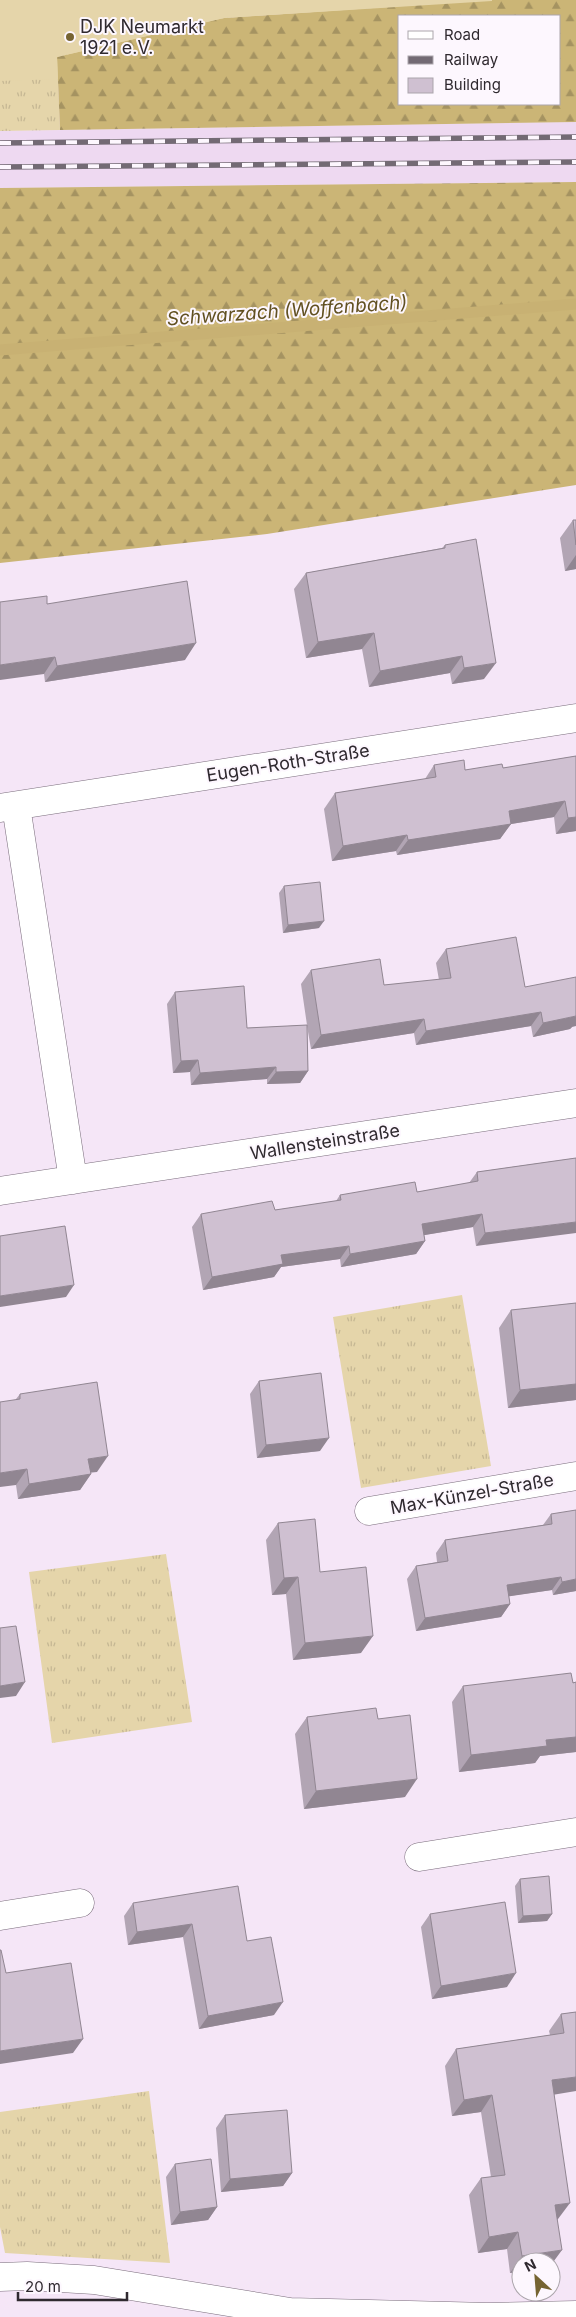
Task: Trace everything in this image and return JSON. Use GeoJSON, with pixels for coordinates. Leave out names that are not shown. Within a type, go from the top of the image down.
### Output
{"type":"FeatureCollection","features":[{"type":"Feature","properties":{"kind":"street","name":"Eugen-Roth-Straße"},"geometry":{"type":"LineString","coordinates":[[8,807],[576,718]]}},
{"type":"Feature","properties":{"kind":"street"},"geometry":{"type":"LineString","coordinates":[[8,807],[73,1180]]}},
{"type":"Feature","properties":{"kind":"street","name":"Wallensteinstraße"},"geometry":{"type":"LineString","coordinates":[[0,1191],[576,1103]]}},
{"type":"Feature","properties":{"kind":"street","name":"Max-Künzel-Straße"},"geometry":{"type":"LineString","coordinates":[[369,1511],[576,1476]]}},
{"type":"Feature","properties":{"kind":"street"},"geometry":{"type":"LineString","coordinates":[[419,1857],[576,1832]]}},
{"type":"Feature","properties":{"kind":"street"},"geometry":{"type":"LineString","coordinates":[[0,1916],[80,1903]]}},
{"type":"Feature","properties":{"kind":"street"},"geometry":{"type":"LineString","coordinates":[[0,2277],[94,2280],[290,2314],[489,2317],[576,2315]]}},
{"type":"Feature","properties":{"kind":"shaded area"},"geometry":{"type":"Polygon","coordinates":[[[576,122],[576,182],[0,188],[0,131],[576,122]]]}},
{"type":"Feature","properties":{"kind":"green space","name":"DJK Neumarkt 1921 e.V."},"geometry":{"type":"Polygon","coordinates":[[[0,0],[492,1],[224,18],[58,79],[60,130],[0,131],[0,0]]]}},
{"type":"Feature","properties":{"kind":"green space","name":"DJK Neumarkt 1921 e.V."},"geometry":{"type":"Polygon","coordinates":[[[0,0],[492,1],[224,18],[57,57],[58,79],[0,81],[0,0]]]}},
{"type":"Feature","properties":{"kind":"green space"},"geometry":{"type":"Polygon","coordinates":[[[492,0],[576,0],[576,122],[60,130],[57,57],[224,18],[492,0]]]}},
{"type":"Feature","properties":{"kind":"green space"},"geometry":{"type":"Polygon","coordinates":[[[576,182],[576,485],[267,534],[0,563],[0,188],[576,182]]]}},
{"type":"Feature","properties":{"kind":"green space"},"geometry":{"type":"Polygon","coordinates":[[[462,1295],[491,1466],[361,1488],[333,1317],[462,1295]]]}},
{"type":"Feature","properties":{"kind":"green space"},"geometry":{"type":"Polygon","coordinates":[[[166,1554],[192,1722],[52,1743],[29,1572],[166,1554]]]}},
{"type":"Feature","properties":{"kind":"green space"},"geometry":{"type":"Polygon","coordinates":[[[149,2091],[170,2263],[5,2253],[0,2227],[0,2112],[149,2091]]]}},
{"type":"Feature","properties":{"kind":"building"},"geometry":{"type":"Polygon","coordinates":[[[573,520],[576,520],[576,545],[573,520]]]}},
{"type":"Feature","properties":{"kind":"building"},"geometry":{"type":"Polygon","coordinates":[[[476,539],[496,663],[464,668],[462,656],[380,671],[374,633],[318,642],[306,573],[445,548],[445,545],[476,539]]]}},
{"type":"Feature","properties":{"kind":"building"},"geometry":{"type":"Polygon","coordinates":[[[187,581],[196,643],[57,666],[55,657],[0,665],[0,602],[47,596],[47,604],[187,581]]]}},
{"type":"Feature","properties":{"kind":"building"},"geometry":{"type":"Polygon","coordinates":[[[576,756],[576,817],[568,818],[565,801],[509,811],[511,824],[408,840],[407,835],[343,846],[335,793],[436,777],[434,765],[464,760],[465,770],[502,764],[503,768],[576,756]]]}},
{"type":"Feature","properties":{"kind":"building"},"geometry":{"type":"Polygon","coordinates":[[[320,882],[324,921],[288,925],[284,886],[320,882]]]}},
{"type":"Feature","properties":{"kind":"building"},"geometry":{"type":"Polygon","coordinates":[[[516,937],[525,987],[576,977],[576,1016],[543,1023],[541,1012],[426,1031],[424,1019],[321,1035],[311,970],[380,959],[384,985],[451,978],[446,949],[516,937]]]}},
{"type":"Feature","properties":{"kind":"building"},"geometry":{"type":"Polygon","coordinates":[[[244,986],[247,1028],[307,1025],[308,1071],[276,1072],[276,1067],[200,1073],[198,1060],[181,1061],[175,992],[244,986]]]}},
{"type":"Feature","properties":{"kind":"building"},"geometry":{"type":"Polygon","coordinates":[[[576,1158],[576,1222],[485,1233],[482,1214],[422,1224],[425,1241],[350,1254],[349,1246],[281,1255],[283,1264],[212,1277],[201,1214],[272,1201],[275,1210],[341,1200],[340,1195],[415,1182],[417,1192],[478,1181],[477,1172],[576,1158]]]}},
{"type":"Feature","properties":{"kind":"building"},"geometry":{"type":"Polygon","coordinates":[[[65,1226],[74,1285],[0,1296],[0,1236],[65,1226]]]}},
{"type":"Feature","properties":{"kind":"building"},"geometry":{"type":"Polygon","coordinates":[[[576,1303],[576,1384],[520,1390],[511,1310],[576,1303]]]}},
{"type":"Feature","properties":{"kind":"building"},"geometry":{"type":"Polygon","coordinates":[[[321,1373],[329,1438],[266,1445],[259,1381],[321,1373]]]}},
{"type":"Feature","properties":{"kind":"building"},"geometry":{"type":"Polygon","coordinates":[[[97,1382],[108,1456],[88,1459],[91,1474],[29,1484],[27,1469],[0,1473],[0,1402],[20,1399],[20,1394],[97,1382]]]}},
{"type":"Feature","properties":{"kind":"building"},"geometry":{"type":"Polygon","coordinates":[[[576,1510],[576,1579],[562,1582],[561,1577],[507,1585],[510,1604],[425,1618],[416,1566],[448,1561],[445,1540],[552,1524],[551,1514],[576,1510]]]}},
{"type":"Feature","properties":{"kind":"building"},"geometry":{"type":"Polygon","coordinates":[[[315,1519],[320,1572],[366,1567],[373,1636],[305,1643],[298,1577],[284,1578],[278,1523],[315,1519]]]}},
{"type":"Feature","properties":{"kind":"building"},"geometry":{"type":"Polygon","coordinates":[[[16,1626],[25,1682],[0,1686],[0,1628],[16,1626]]]}},
{"type":"Feature","properties":{"kind":"building"},"geometry":{"type":"Polygon","coordinates":[[[571,1673],[573,1683],[576,1682],[576,1737],[546,1740],[547,1746],[471,1755],[463,1686],[571,1673]]]}},
{"type":"Feature","properties":{"kind":"building"},"geometry":{"type":"Polygon","coordinates":[[[376,1708],[378,1719],[410,1715],[417,1779],[316,1791],[307,1717],[376,1708]]]}},
{"type":"Feature","properties":{"kind":"building"},"geometry":{"type":"Polygon","coordinates":[[[549,1876],[552,1914],[523,1916],[520,1879],[549,1876]]]}},
{"type":"Feature","properties":{"kind":"building"},"geometry":{"type":"Polygon","coordinates":[[[238,1886],[247,1941],[271,1937],[283,2002],[208,2016],[192,1924],[137,1932],[133,1903],[238,1886]]]}},
{"type":"Feature","properties":{"kind":"building"},"geometry":{"type":"Polygon","coordinates":[[[505,1902],[516,1973],[441,1986],[430,1914],[505,1902]]]}},
{"type":"Feature","properties":{"kind":"building"},"geometry":{"type":"Polygon","coordinates":[[[0,1950],[6,1973],[71,1963],[83,2039],[0,2051],[0,1950]]]}},
{"type":"Feature","properties":{"kind":"building"},"geometry":{"type":"Polygon","coordinates":[[[576,2012],[576,2077],[552,2080],[570,2203],[555,2205],[562,2250],[521,2252],[518,2232],[489,2237],[481,2178],[505,2175],[492,2095],[464,2100],[456,2049],[564,2033],[561,2014],[576,2012]]]}},
{"type":"Feature","properties":{"kind":"building"},"geometry":{"type":"Polygon","coordinates":[[[287,2110],[292,2173],[230,2179],[225,2115],[287,2110]]]}},
{"type":"Feature","properties":{"kind":"building"},"geometry":{"type":"Polygon","coordinates":[[[211,2159],[217,2207],[180,2212],[175,2164],[211,2159]]]}},
{"type":"Feature","properties":{"kind":"waterway","name":"Schwarzach (Woffenbach)"},"geometry":{"type":"LineString","coordinates":[[0,350],[576,304]]}},
{"type":"Feature","properties":{"kind":"railway"},"geometry":{"type":"LineString","coordinates":[[0,143],[576,137]]}},
{"type":"Feature","properties":{"kind":"railway"},"geometry":{"type":"LineString","coordinates":[[0,167],[576,162]]}},
{"type":"Feature","properties":{"kind":"place","name":"DJK Neumarkt 1921 e.V."},"geometry":{"type":"Point","coordinates":[70,37]}}]}
